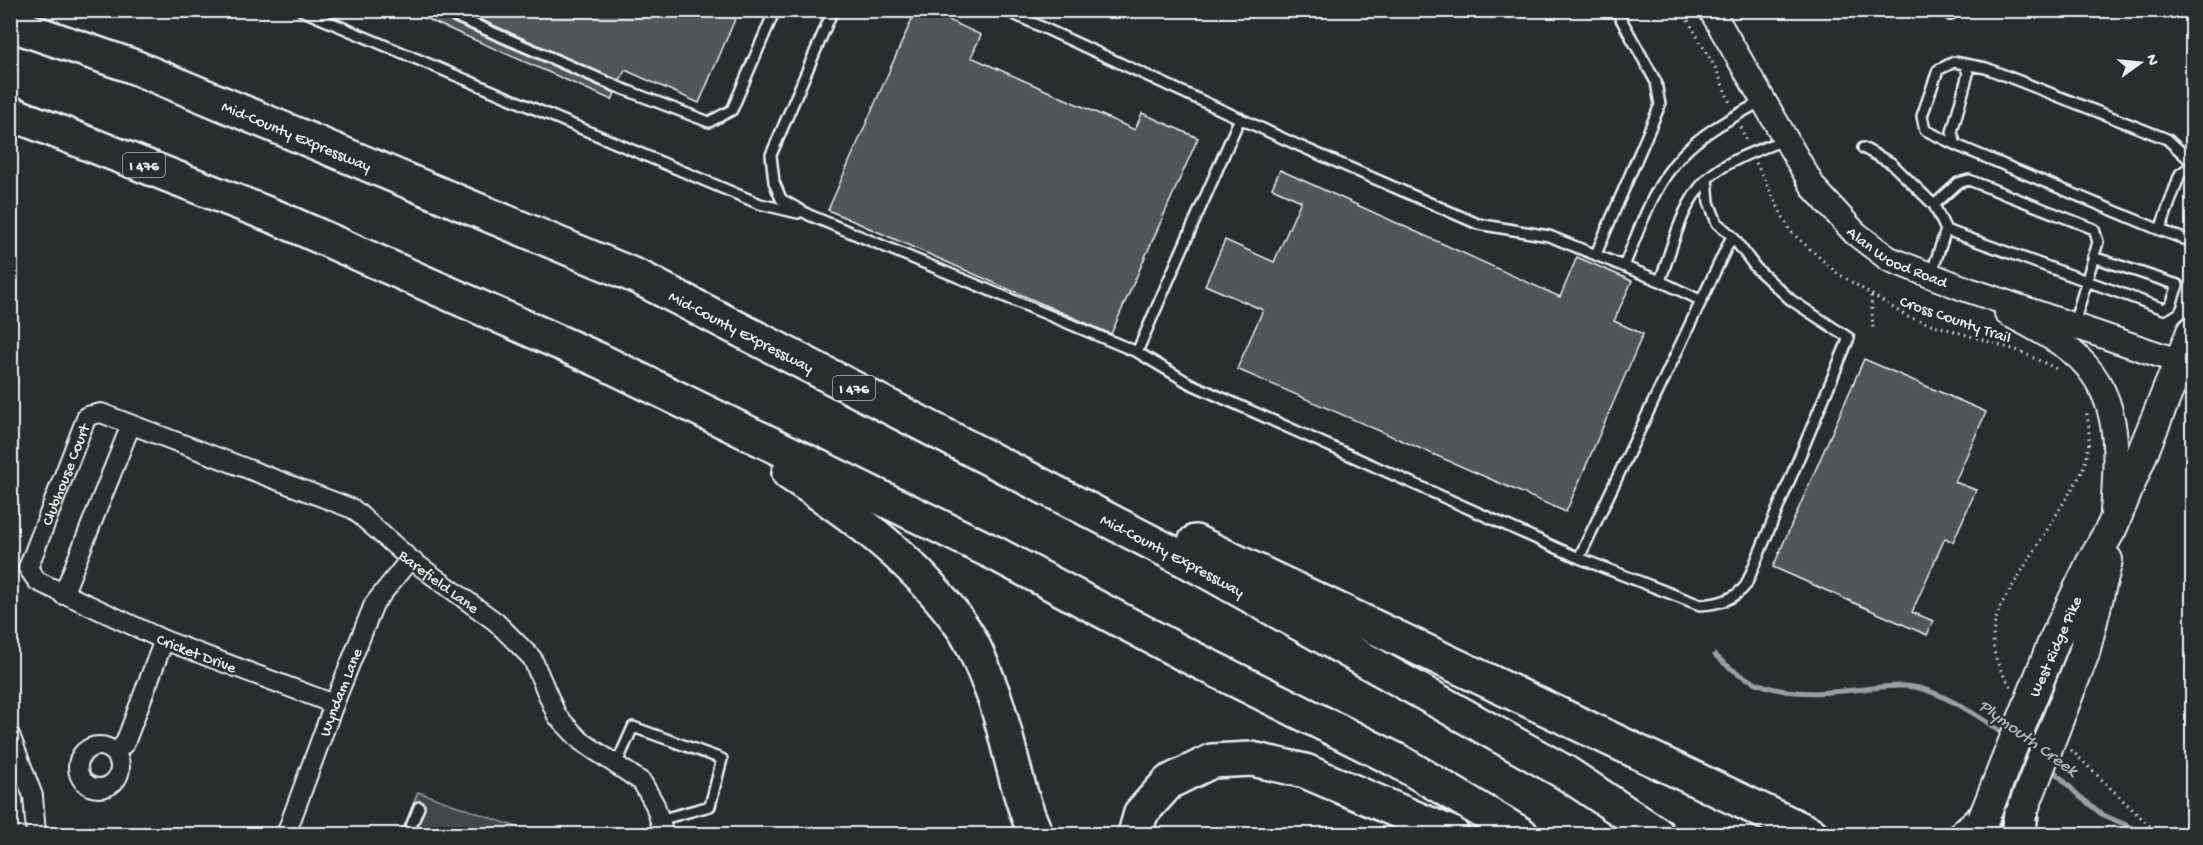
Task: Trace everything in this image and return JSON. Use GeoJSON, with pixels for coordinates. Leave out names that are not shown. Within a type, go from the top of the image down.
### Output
{"type":"FeatureCollection","features":[{"type":"Feature","properties":{"kind":"highway","name":"Mid-County Expressway"},"geometry":{"type":"LineString","coordinates":[[10,24],[132,66],[640,278],[1201,568],[1566,772],[1657,834]]}},
{"type":"Feature","properties":{"kind":"highway","name":"I 476"},"geometry":{"type":"LineString","coordinates":[[10,112],[278,218],[599,360],[996,554],[1184,654],[1398,761],[1521,834]]}},
{"type":"Feature","properties":{"kind":"highway"},"geometry":{"type":"LineString","coordinates":[[640,278],[1811,834]]}},
{"type":"Feature","properties":{"kind":"highway"},"geometry":{"type":"LineString","coordinates":[[599,360],[845,509],[920,577],[964,629],[994,699],[1027,815],[1036,834]]}},
{"type":"Feature","properties":{"kind":"highway"},"geometry":{"type":"LineString","coordinates":[[1135,834],[1142,813],[1169,782],[1212,761],[1252,759],[1305,771],[1452,834]]}},
{"type":"Feature","properties":{"kind":"main road","name":"West Ridge Pike"},"geometry":{"type":"LineString","coordinates":[[1976,829],[2054,641],[2091,564],[2112,527],[2190,351]]}},
{"type":"Feature","properties":{"kind":"main road","name":"West Ridge Pike"},"geometry":{"type":"LineString","coordinates":[[2017,828],[2084,653],[2112,527]]}},
{"type":"Feature","properties":{"kind":"street","name":"Alan Wood Road"},"geometry":{"type":"LineString","coordinates":[[1711,10],[1814,188],[1855,233],[1889,259],[1963,288],[2074,324],[2190,351]]}},
{"type":"Feature","properties":{"kind":"street"},"geometry":{"type":"LineString","coordinates":[[1963,288],[2071,351],[2100,383],[2113,418],[2117,446],[2112,527]]}},
{"type":"Feature","properties":{"kind":"street","name":"Clubhouse Court"},"geometry":{"type":"LineString","coordinates":[[63,595],[37,581],[28,568],[87,416],[101,413],[130,427]]}},
{"type":"Feature","properties":{"kind":"street"},"geometry":{"type":"LineString","coordinates":[[63,595],[130,427]]}},
{"type":"Feature","properties":{"kind":"street","name":"Barefield Lane"},"geometry":{"type":"LineString","coordinates":[[130,427],[353,509],[410,558],[496,622],[532,658],[557,716],[581,741],[642,782],[655,805],[662,827]]}},
{"type":"Feature","properties":{"kind":"street","name":"Wyndam Lane"},"geometry":{"type":"LineString","coordinates":[[286,834],[374,604],[410,558]]}},
{"type":"Feature","properties":{"kind":"street","name":"Cricket Drive"},"geometry":{"type":"LineString","coordinates":[[63,595],[164,640],[334,704]]}},
{"type":"Feature","properties":{"kind":"street"},"geometry":{"type":"LineString","coordinates":[[115,753],[124,743],[164,640]]}},
{"type":"Feature","properties":{"kind":"street"},"geometry":{"type":"LineString","coordinates":[[10,735],[33,796],[36,834]]}},
{"type":"Feature","properties":{"kind":"lane"},"geometry":{"type":"LineString","coordinates":[[301,10],[760,204],[809,215]]}},
{"type":"Feature","properties":{"kind":"lane"},"geometry":{"type":"LineString","coordinates":[[441,10],[618,87],[709,122],[732,110],[775,10]]}},
{"type":"Feature","properties":{"kind":"lane"},"geometry":{"type":"LineString","coordinates":[[833,10],[771,155],[774,182],[782,198],[809,215],[1137,352],[1190,383],[1579,558],[1700,605],[1719,604],[1741,592],[1746,585],[1849,338],[1813,316],[1756,268],[1714,215],[1707,179]]}},
{"type":"Feature","properties":{"kind":"lane"},"geometry":{"type":"LineString","coordinates":[[1005,10],[1478,224],[1549,236],[1660,281],[1700,300]]}},
{"type":"Feature","properties":{"kind":"lane"},"geometry":{"type":"LineString","coordinates":[[1596,254],[1660,105],[1656,82],[1616,10]]}},
{"type":"Feature","properties":{"kind":"lane"},"geometry":{"type":"LineString","coordinates":[[2160,230],[2180,174],[2193,163],[2167,139],[1986,68],[1954,62],[1938,70],[1923,116],[1925,130],[1956,145],[2160,230],[2193,242]]}},
{"type":"Feature","properties":{"kind":"lane"},"geometry":{"type":"LineString","coordinates":[[1956,145],[1952,132],[1968,74],[1965,64]]}},
{"type":"Feature","properties":{"kind":"lane"},"geometry":{"type":"LineString","coordinates":[[1624,266],[1665,176],[1682,154],[1736,116],[1763,101]]}},
{"type":"Feature","properties":{"kind":"lane"},"geometry":{"type":"LineString","coordinates":[[1137,352],[1240,118]]}},
{"type":"Feature","properties":{"kind":"lane"},"geometry":{"type":"LineString","coordinates":[[1660,281],[1686,213],[1707,179],[1729,164],[1786,139]]}},
{"type":"Feature","properties":{"kind":"lane"},"geometry":{"type":"LineString","coordinates":[[1863,148],[1891,163],[1934,205],[1946,230],[1930,275]]}},
{"type":"Feature","properties":{"kind":"lane"},"geometry":{"type":"LineString","coordinates":[[1934,205],[1958,183],[1969,180],[2094,229],[2098,242],[2074,324]]}},
{"type":"Feature","properties":{"kind":"lane"},"geometry":{"type":"LineString","coordinates":[[1946,230],[2087,284],[2164,309],[2171,305],[2178,285],[2093,257]]}},
{"type":"Feature","properties":{"kind":"lane"},"geometry":{"type":"LineString","coordinates":[[1579,558],[1732,236]]}},
{"type":"Feature","properties":{"kind":"lane"},"geometry":{"type":"LineString","coordinates":[[616,765],[633,727],[722,759],[710,806],[662,827]]}},
{"type":"Feature","properties":{"kind":"lane"},"geometry":{"type":"LineString","coordinates":[[408,834],[419,807]]}},
{"type":"Feature","properties":{"kind":"path","name":"Cross County Trail"},"geometry":{"type":"LineString","coordinates":[[1682,10],[1716,69],[1751,153],[1790,231],[1837,273],[1871,297],[1908,317],[2019,351],[2064,373]]}},
{"type":"Feature","properties":{"kind":"path"},"geometry":{"type":"LineString","coordinates":[[1871,297],[1873,330]]}},
{"type":"Feature","properties":{"kind":"path"},"geometry":{"type":"LineString","coordinates":[[1995,657],[1992,632],[2001,605],[2072,494],[2087,461],[2090,430],[2085,405]]}},
{"type":"Feature","properties":{"kind":"path"},"geometry":{"type":"LineString","coordinates":[[2143,821],[2157,834]]}},
{"type":"Feature","properties":{"kind":"shaded area"},"geometry":{"type":"Polygon","coordinates":[[[418,792],[537,834],[401,834],[418,792]]]}},
{"type":"Feature","properties":{"kind":"building"},"geometry":{"type":"Polygon","coordinates":[[[406,10],[434,10],[438,16],[615,93],[612,100],[406,10]]]}},
{"type":"Feature","properties":{"kind":"building"},"geometry":{"type":"Polygon","coordinates":[[[459,10],[739,10],[699,103],[625,70],[620,81],[459,10]]]}},
{"type":"Feature","properties":{"kind":"building"},"geometry":{"type":"Polygon","coordinates":[[[916,10],[927,10],[981,35],[971,57],[1135,130],[1142,113],[1198,138],[1111,334],[828,210],[916,10]]]}},
{"type":"Feature","properties":{"kind":"building"},"geometry":{"type":"Polygon","coordinates":[[[1280,170],[1560,297],[1577,257],[1632,281],[1614,321],[1643,334],[1566,512],[1237,369],[1263,310],[1205,285],[1225,240],[1274,262],[1301,201],[1272,188],[1280,170]]]}},
{"type":"Feature","properties":{"kind":"building"},"geometry":{"type":"Polygon","coordinates":[[[1864,359],[1986,412],[1955,482],[1976,490],[1953,542],[1945,538],[1912,612],[1933,621],[1927,635],[1773,567],[1864,359]]]}},
{"type":"Feature","properties":{"kind":"waterway","name":"Plymouth Creek"},"geometry":{"type":"LineString","coordinates":[[1715,655],[1749,680],[1785,691],[1823,692],[1896,686],[1925,690],[1961,706],[2005,735]]}},
{"type":"Feature","properties":{"kind":"waterway","name":"Plymouth Creek"},"geometry":{"type":"LineString","coordinates":[[2049,766],[2079,796],[2103,815],[2147,834]]}}]}
